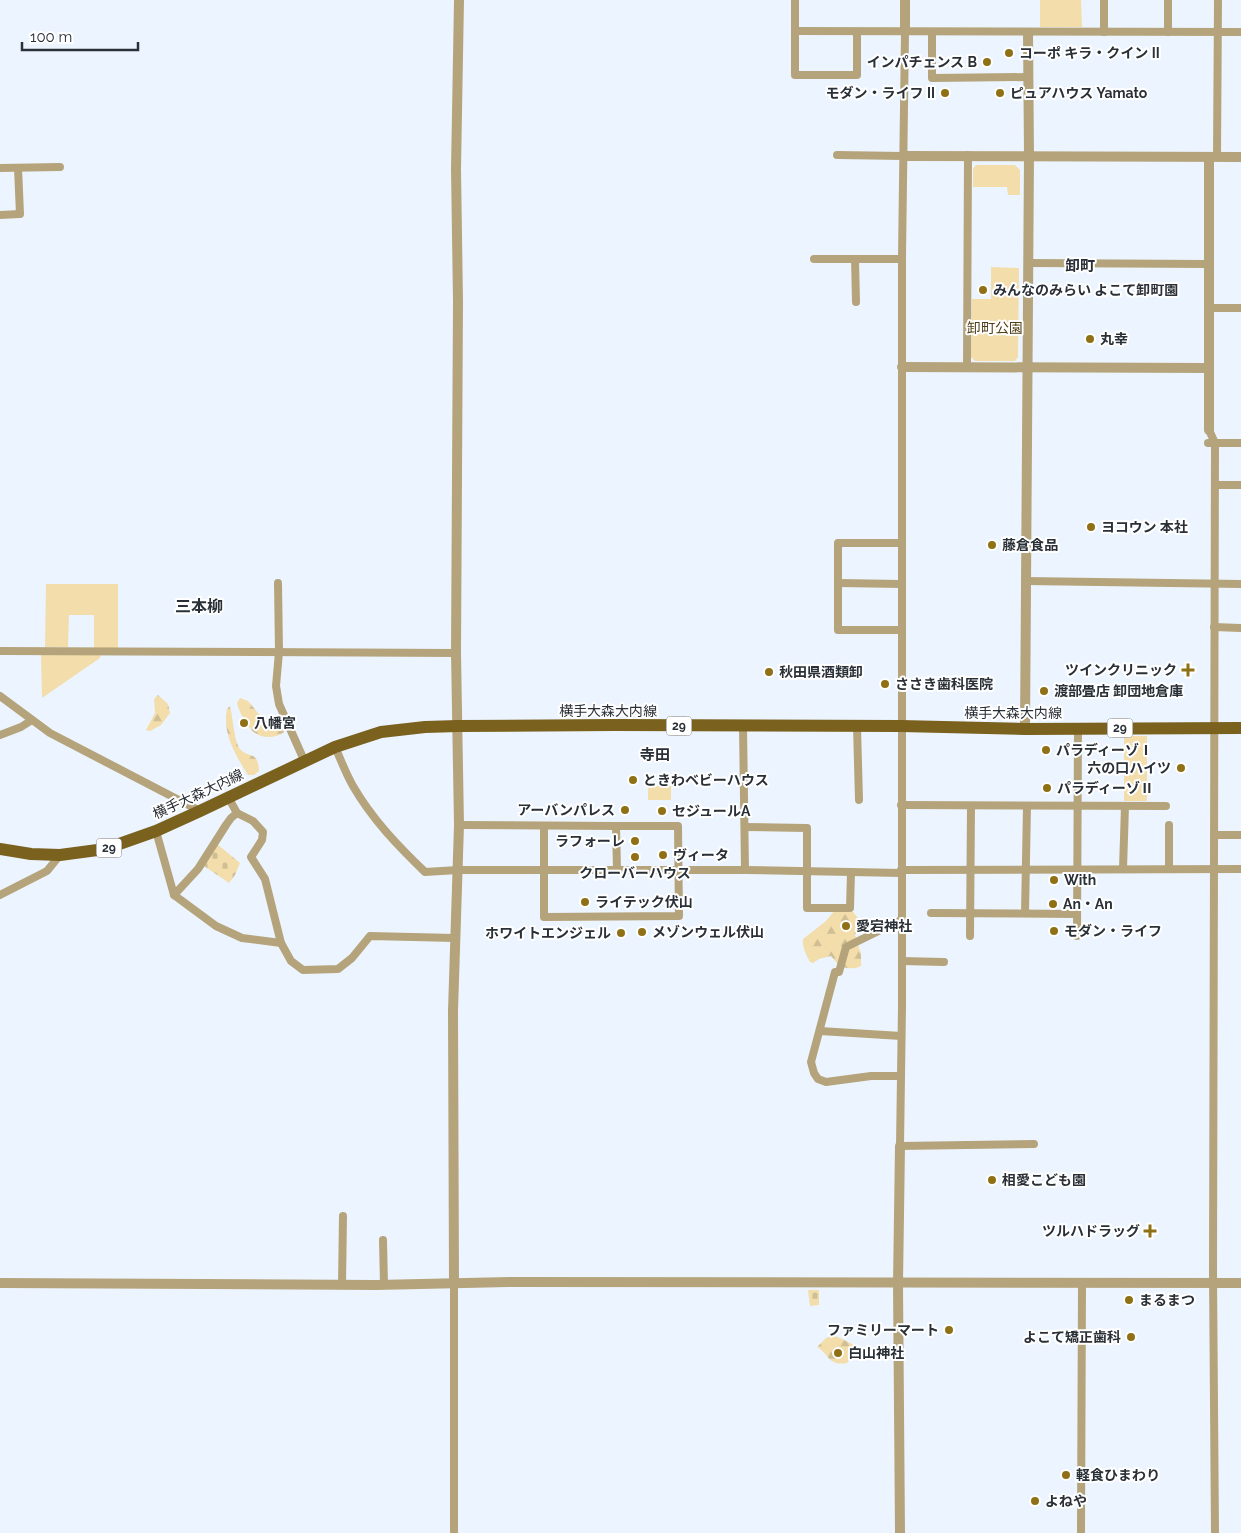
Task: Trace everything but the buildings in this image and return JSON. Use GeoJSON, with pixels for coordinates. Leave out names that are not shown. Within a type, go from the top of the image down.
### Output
{"type":"FeatureCollection","features":[{"type":"Feature","properties":{"kind":"main road","name":"横手大森大内線"},"geometry":{"type":"LineString","coordinates":[[0,849],[31,854],[60,855],[104,849],[200,811],[304,760],[335,747],[381,732],[458,726],[901,726],[1025,729],[1241,728]]}},
{"type":"Feature","properties":{"kind":"street"},"geometry":{"type":"LineString","coordinates":[[454,1533],[455,938],[459,825],[456,653],[458,310],[456,169],[459,0]]}},
{"type":"Feature","properties":{"kind":"street"},"geometry":{"type":"LineString","coordinates":[[795,0],[794,75],[857,75],[857,32]]}},
{"type":"Feature","properties":{"kind":"street"},"geometry":{"type":"LineString","coordinates":[[900,1533],[898,1283],[902,961],[902,259],[905,0]]}},
{"type":"Feature","properties":{"kind":"street"},"geometry":{"type":"LineString","coordinates":[[1104,0],[1104,32]]}},
{"type":"Feature","properties":{"kind":"street"},"geometry":{"type":"LineString","coordinates":[[1168,0],[1168,32]]}},
{"type":"Feature","properties":{"kind":"street"},"geometry":{"type":"LineString","coordinates":[[1215,1533],[1213,1283],[1215,485],[1212,443],[1209,430],[1208,264],[1218,0]]}},
{"type":"Feature","properties":{"kind":"street"},"geometry":{"type":"LineString","coordinates":[[795,30],[1028,33],[1241,32]]}},
{"type":"Feature","properties":{"kind":"street"},"geometry":{"type":"LineString","coordinates":[[932,32],[932,78],[1029,77]]}},
{"type":"Feature","properties":{"kind":"street"},"geometry":{"type":"LineString","coordinates":[[1025,729],[1029,156],[1028,33]]}},
{"type":"Feature","properties":{"kind":"street"},"geometry":{"type":"LineString","coordinates":[[837,155],[1241,157]]}},
{"type":"Feature","properties":{"kind":"street"},"geometry":{"type":"LineString","coordinates":[[967,367],[968,155]]}},
{"type":"Feature","properties":{"kind":"street"},"geometry":{"type":"LineString","coordinates":[[0,168],[60,167]]}},
{"type":"Feature","properties":{"kind":"street"},"geometry":{"type":"LineString","coordinates":[[0,215],[20,214],[18,168]]}},
{"type":"Feature","properties":{"kind":"street"},"geometry":{"type":"LineString","coordinates":[[814,259],[902,259]]}},
{"type":"Feature","properties":{"kind":"street"},"geometry":{"type":"LineString","coordinates":[[855,259],[856,302]]}},
{"type":"Feature","properties":{"kind":"street"},"geometry":{"type":"LineString","coordinates":[[1028,263],[1208,264]]}},
{"type":"Feature","properties":{"kind":"street"},"geometry":{"type":"LineString","coordinates":[[1208,308],[1241,308]]}},
{"type":"Feature","properties":{"kind":"street"},"geometry":{"type":"LineString","coordinates":[[902,367],[1208,368]]}},
{"type":"Feature","properties":{"kind":"street"},"geometry":{"type":"LineString","coordinates":[[1212,443],[1241,444]]}},
{"type":"Feature","properties":{"kind":"street"},"geometry":{"type":"LineString","coordinates":[[1215,485],[1241,485]]}},
{"type":"Feature","properties":{"kind":"street"},"geometry":{"type":"LineString","coordinates":[[901,630],[838,630],[838,543],[902,543]]}},
{"type":"Feature","properties":{"kind":"street"},"geometry":{"type":"LineString","coordinates":[[1026,581],[1241,584]]}},
{"type":"Feature","properties":{"kind":"street"},"geometry":{"type":"LineString","coordinates":[[278,583],[279,652],[276,686],[279,704],[304,760]]}},
{"type":"Feature","properties":{"kind":"street"},"geometry":{"type":"LineString","coordinates":[[838,583],[901,584]]}},
{"type":"Feature","properties":{"kind":"street"},"geometry":{"type":"LineString","coordinates":[[1214,627],[1241,628]]}},
{"type":"Feature","properties":{"kind":"street"},"geometry":{"type":"LineString","coordinates":[[0,651],[456,653]]}},
{"type":"Feature","properties":{"kind":"street"},"geometry":{"type":"LineString","coordinates":[[0,696],[50,733],[200,811]]}},
{"type":"Feature","properties":{"kind":"street"},"geometry":{"type":"LineString","coordinates":[[0,735],[21,727],[32,720]]}},
{"type":"Feature","properties":{"kind":"street"},"geometry":{"type":"LineString","coordinates":[[743,726],[744,870]]}},
{"type":"Feature","properties":{"kind":"street"},"geometry":{"type":"LineString","coordinates":[[857,726],[858,800]]}},
{"type":"Feature","properties":{"kind":"street"},"geometry":{"type":"LineString","coordinates":[[1077,936],[1078,728]]}},
{"type":"Feature","properties":{"kind":"street"},"geometry":{"type":"LineString","coordinates":[[335,747],[352,784],[392,841],[425,872],[458,870],[851,872],[971,869],[1241,869]]}},
{"type":"Feature","properties":{"kind":"street"},"geometry":{"type":"LineString","coordinates":[[228,797],[237,813],[253,821],[262,832],[262,840],[251,857],[265,879],[281,943],[291,961],[303,970],[338,969],[352,958],[370,936],[455,938]]}},
{"type":"Feature","properties":{"kind":"street"},"geometry":{"type":"LineString","coordinates":[[901,805],[1166,806]]}},
{"type":"Feature","properties":{"kind":"street"},"geometry":{"type":"LineString","coordinates":[[970,936],[971,806]]}},
{"type":"Feature","properties":{"kind":"street"},"geometry":{"type":"LineString","coordinates":[[1025,913],[1027,806]]}},
{"type":"Feature","properties":{"kind":"street"},"geometry":{"type":"LineString","coordinates":[[1123,869],[1124,806]]}},
{"type":"Feature","properties":{"kind":"street"},"geometry":{"type":"LineString","coordinates":[[174,895],[198,869],[226,825],[237,813]]}},
{"type":"Feature","properties":{"kind":"street"},"geometry":{"type":"LineString","coordinates":[[459,825],[678,826],[679,916],[544,917],[544,826]]}},
{"type":"Feature","properties":{"kind":"street"},"geometry":{"type":"LineString","coordinates":[[1169,825],[1169,869]]}},
{"type":"Feature","properties":{"kind":"street"},"geometry":{"type":"LineString","coordinates":[[616,826],[617,870]]}},
{"type":"Feature","properties":{"kind":"street"},"geometry":{"type":"LineString","coordinates":[[745,827],[807,828],[806,908],[850,908],[851,872]]}},
{"type":"Feature","properties":{"kind":"street"},"geometry":{"type":"LineString","coordinates":[[156,830],[174,895],[216,926],[242,938],[281,943]]}},
{"type":"Feature","properties":{"kind":"street"},"geometry":{"type":"LineString","coordinates":[[1215,835],[1241,835]]}},
{"type":"Feature","properties":{"kind":"street"},"geometry":{"type":"LineString","coordinates":[[0,895],[47,871],[60,855]]}},
{"type":"Feature","properties":{"kind":"street"},"geometry":{"type":"LineString","coordinates":[[931,913],[1077,914]]}},
{"type":"Feature","properties":{"kind":"street"},"geometry":{"type":"LineString","coordinates":[[901,920],[846,947],[839,972],[835,972],[811,1062],[818,1079],[826,1082],[871,1076],[901,1076]]}},
{"type":"Feature","properties":{"kind":"street"},"geometry":{"type":"LineString","coordinates":[[902,961],[944,962]]}},
{"type":"Feature","properties":{"kind":"street"},"geometry":{"type":"LineString","coordinates":[[820,1031],[901,1036]]}},
{"type":"Feature","properties":{"kind":"street"},"geometry":{"type":"LineString","coordinates":[[900,1146],[1034,1144]]}},
{"type":"Feature","properties":{"kind":"street"},"geometry":{"type":"LineString","coordinates":[[342,1285],[343,1216]]}},
{"type":"Feature","properties":{"kind":"street"},"geometry":{"type":"LineString","coordinates":[[383,1240],[384,1285]]}},
{"type":"Feature","properties":{"kind":"street"},"geometry":{"type":"LineString","coordinates":[[0,1283],[384,1285],[454,1283],[1241,1283]]}},
{"type":"Feature","properties":{"kind":"street"},"geometry":{"type":"LineString","coordinates":[[1082,1283],[1082,1533]]}},
{"type":"Feature","properties":{"kind":"green space"},"geometry":{"type":"Polygon","coordinates":[[[1040,0],[1081,0],[1082,27],[1040,27],[1040,0]]]}},
{"type":"Feature","properties":{"kind":"green space"},"geometry":{"type":"Polygon","coordinates":[[[976,165],[1015,165],[1020,170],[1020,195],[1008,195],[1007,187],[973,187],[973,169],[976,165]]]}},
{"type":"Feature","properties":{"kind":"green space","name":"卸町公園"},"geometry":{"type":"Polygon","coordinates":[[[991,267],[1019,268],[1018,357],[1015,361],[975,361],[971,357],[972,299],[991,299],[991,267]]]}},
{"type":"Feature","properties":{"kind":"green space"},"geometry":{"type":"Polygon","coordinates":[[[46,584],[118,584],[118,648],[94,648],[94,615],[69,615],[68,647],[45,647],[46,584]]]}},
{"type":"Feature","properties":{"kind":"green space"},"geometry":{"type":"Polygon","coordinates":[[[41,654],[101,654],[100,658],[42,698],[41,654]]]}},
{"type":"Feature","properties":{"kind":"green space"},"geometry":{"type":"Polygon","coordinates":[[[158,695],[168,704],[170,713],[161,725],[150,731],[146,730],[155,713],[154,699],[158,695]]]}},
{"type":"Feature","properties":{"kind":"green space"},"geometry":{"type":"Polygon","coordinates":[[[240,698],[248,701],[264,720],[283,729],[284,732],[278,736],[270,737],[262,736],[252,731],[237,703],[240,698]]]}},
{"type":"Feature","properties":{"kind":"green space"},"geometry":{"type":"Polygon","coordinates":[[[230,706],[235,735],[240,749],[257,760],[259,771],[254,775],[248,775],[228,735],[226,718],[227,709],[230,706]]]}},
{"type":"Feature","properties":{"kind":"green space"},"geometry":{"type":"Polygon","coordinates":[[[1124,736],[1147,736],[1147,801],[1124,801],[1124,736]]]}},
{"type":"Feature","properties":{"kind":"green space"},"geometry":{"type":"Polygon","coordinates":[[[648,786],[671,786],[671,800],[648,800],[648,786]]]}},
{"type":"Feature","properties":{"kind":"green space"},"geometry":{"type":"Polygon","coordinates":[[[217,844],[240,863],[229,883],[204,866],[217,844]]]}},
{"type":"Feature","properties":{"kind":"green space"},"geometry":{"type":"Polygon","coordinates":[[[835,910],[853,912],[858,918],[861,926],[855,935],[861,954],[861,966],[848,968],[841,966],[831,956],[819,959],[813,963],[810,962],[803,945],[803,939],[826,921],[835,910]]]}},
{"type":"Feature","properties":{"kind":"green space"},"geometry":{"type":"Polygon","coordinates":[[[808,1290],[819,1290],[819,1305],[810,1306],[808,1290]]]}},
{"type":"Feature","properties":{"kind":"green space"},"geometry":{"type":"Polygon","coordinates":[[[831,1336],[838,1337],[854,1345],[856,1352],[847,1363],[836,1363],[817,1347],[826,1338],[831,1336]]]}},
{"type":"Feature","properties":{"kind":"place","name":"コーポ キラ・クイン II"},"geometry":{"type":"Point","coordinates":[1009,53]}},
{"type":"Feature","properties":{"kind":"place","name":"インパチェンス B"},"geometry":{"type":"Point","coordinates":[987,62]}},
{"type":"Feature","properties":{"kind":"place","name":"モダン・ライフ II"},"geometry":{"type":"Point","coordinates":[945,93]}},
{"type":"Feature","properties":{"kind":"place","name":"ピュアハウス Yamato"},"geometry":{"type":"Point","coordinates":[1000,93]}},
{"type":"Feature","properties":{"kind":"place","name":"みんなのみらい よこて卸町園"},"geometry":{"type":"Point","coordinates":[983,290]}},
{"type":"Feature","properties":{"kind":"place","name":"丸幸"},"geometry":{"type":"Point","coordinates":[1090,339]}},
{"type":"Feature","properties":{"kind":"place","name":"ヨコウン 本社"},"geometry":{"type":"Point","coordinates":[1091,527]}},
{"type":"Feature","properties":{"kind":"place","name":"藤倉食品"},"geometry":{"type":"Point","coordinates":[992,545]}},
{"type":"Feature","properties":{"kind":"place","name":"ツインクリニック"},"geometry":{"type":"Point","coordinates":[1188,670]}},
{"type":"Feature","properties":{"kind":"place","name":"秋田県酒類卸"},"geometry":{"type":"Point","coordinates":[769,672]}},
{"type":"Feature","properties":{"kind":"place","name":"ささき歯科医院"},"geometry":{"type":"Point","coordinates":[885,684]}},
{"type":"Feature","properties":{"kind":"place","name":"渡部畳店 卸団地倉庫"},"geometry":{"type":"Point","coordinates":[1044,691]}},
{"type":"Feature","properties":{"kind":"place","name":"八幡宮"},"geometry":{"type":"Point","coordinates":[244,723]}},
{"type":"Feature","properties":{"kind":"place","name":"パラディーゾⅠ"},"geometry":{"type":"Point","coordinates":[1046,750]}},
{"type":"Feature","properties":{"kind":"place","name":"六の口ハイツ"},"geometry":{"type":"Point","coordinates":[1181,768]}},
{"type":"Feature","properties":{"kind":"place","name":"ときわベビーハウス"},"geometry":{"type":"Point","coordinates":[633,780]}},
{"type":"Feature","properties":{"kind":"place","name":"パラディーゾⅡ"},"geometry":{"type":"Point","coordinates":[1047,788]}},
{"type":"Feature","properties":{"kind":"place","name":"アーバンパレス"},"geometry":{"type":"Point","coordinates":[625,810]}},
{"type":"Feature","properties":{"kind":"place","name":"セジュールA"},"geometry":{"type":"Point","coordinates":[662,811]}},
{"type":"Feature","properties":{"kind":"place","name":"ラフォーレ"},"geometry":{"type":"Point","coordinates":[635,841]}},
{"type":"Feature","properties":{"kind":"place","name":"ヴィータ"},"geometry":{"type":"Point","coordinates":[663,855]}},
{"type":"Feature","properties":{"kind":"place","name":"クローバーハウス"},"geometry":{"type":"Point","coordinates":[635,857]}},
{"type":"Feature","properties":{"kind":"place","name":"With"},"geometry":{"type":"Point","coordinates":[1054,880]}},
{"type":"Feature","properties":{"kind":"place","name":"ライテック伏山"},"geometry":{"type":"Point","coordinates":[585,902]}},
{"type":"Feature","properties":{"kind":"place","name":"An・An"},"geometry":{"type":"Point","coordinates":[1053,904]}},
{"type":"Feature","properties":{"kind":"place","name":"愛宕神社"},"geometry":{"type":"Point","coordinates":[846,926]}},
{"type":"Feature","properties":{"kind":"place","name":"モダン・ライフ"},"geometry":{"type":"Point","coordinates":[1054,931]}},
{"type":"Feature","properties":{"kind":"place","name":"メゾンウェル伏山"},"geometry":{"type":"Point","coordinates":[642,932]}},
{"type":"Feature","properties":{"kind":"place","name":"ホワイトエンジェル"},"geometry":{"type":"Point","coordinates":[621,933]}},
{"type":"Feature","properties":{"kind":"place","name":"相愛こども園"},"geometry":{"type":"Point","coordinates":[992,1180]}},
{"type":"Feature","properties":{"kind":"place","name":"ツルハドラッグ"},"geometry":{"type":"Point","coordinates":[1150,1231]}},
{"type":"Feature","properties":{"kind":"place","name":"まるまつ"},"geometry":{"type":"Point","coordinates":[1129,1300]}},
{"type":"Feature","properties":{"kind":"place","name":"ファミリーマート"},"geometry":{"type":"Point","coordinates":[949,1330]}},
{"type":"Feature","properties":{"kind":"place","name":"よこて矯正歯科"},"geometry":{"type":"Point","coordinates":[1131,1337]}},
{"type":"Feature","properties":{"kind":"place","name":"白山神社"},"geometry":{"type":"Point","coordinates":[838,1353]}},
{"type":"Feature","properties":{"kind":"place","name":"軽食ひまわり"},"geometry":{"type":"Point","coordinates":[1066,1475]}},
{"type":"Feature","properties":{"kind":"place","name":"よねや"},"geometry":{"type":"Point","coordinates":[1035,1501]}},
{"type":"Feature","properties":{"kind":"district","name":"卸町"},"geometry":{"type":"Point","coordinates":[1080,266]}},
{"type":"Feature","properties":{"kind":"district","name":"三本柳"},"geometry":{"type":"Point","coordinates":[199,606]}},
{"type":"Feature","properties":{"kind":"district","name":"寺田"},"geometry":{"type":"Point","coordinates":[655,755]}}]}
